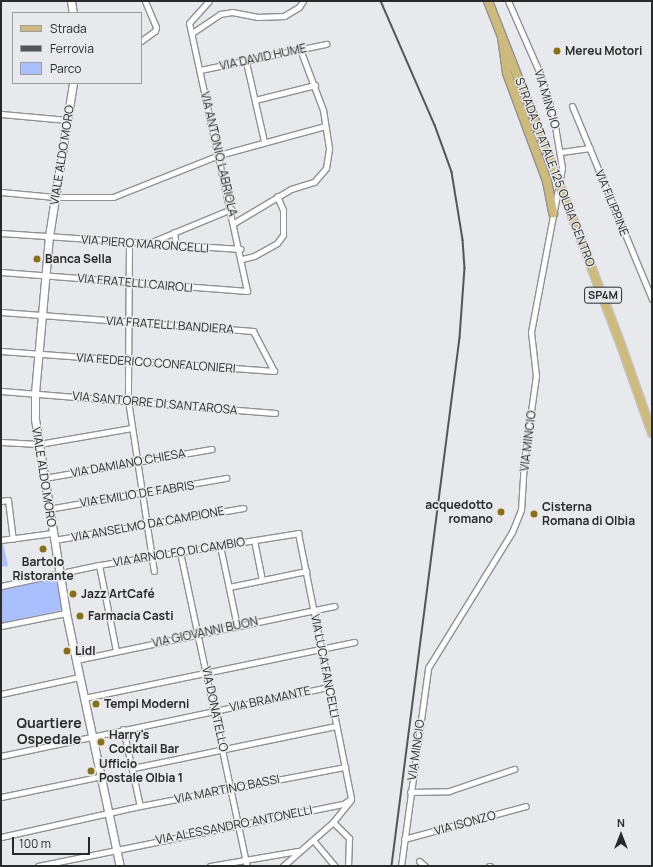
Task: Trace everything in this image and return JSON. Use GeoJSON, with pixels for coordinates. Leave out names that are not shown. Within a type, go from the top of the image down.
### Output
{"type":"FeatureCollection","features":[{"type":"Feature","properties":{"kind":"main road"},"geometry":{"type":"LineString","coordinates":[[71,1],[73,12]]}},
{"type":"Feature","properties":{"kind":"main road","name":"STRADA STATALE 125 OLBIA CENTRO"},"geometry":{"type":"LineString","coordinates":[[488,1],[621,344],[652,433]]}},
{"type":"Feature","properties":{"kind":"main road"},"geometry":{"type":"LineString","coordinates":[[502,37],[507,73],[547,181],[553,213]]}},
{"type":"Feature","properties":{"kind":"main road","name":"VIALE ALDO MORO"},"geometry":{"type":"LineString","coordinates":[[73,84],[49,236],[35,393],[39,444],[48,509],[66,613],[110,813],[120,866]]}},
{"type":"Feature","properties":{"kind":"street"},"geometry":{"type":"LineString","coordinates":[[142,40],[155,31],[145,1]]}},
{"type":"Feature","properties":{"kind":"street","name":"VIA ANTONIO LABRIOLA"},"geometry":{"type":"LineString","coordinates":[[209,1],[189,23],[240,249],[247,292],[225,290]]}},
{"type":"Feature","properties":{"kind":"street"},"geometry":{"type":"LineString","coordinates":[[192,33],[220,14],[232,12],[257,17],[284,16],[299,7],[303,1]]}},
{"type":"Feature","properties":{"kind":"street","name":"VIA MINCIO"},"geometry":{"type":"LineString","coordinates":[[401,866],[428,668],[512,532],[521,510],[524,461],[536,376],[530,332],[562,168],[561,152],[553,114],[541,76],[508,1]]}},
{"type":"Feature","properties":{"kind":"street","name":"VIA DAVID HUME"},"geometry":{"type":"LineString","coordinates":[[200,70],[246,62],[326,44]]}},
{"type":"Feature","properties":{"kind":"street"},"geometry":{"type":"LineString","coordinates":[[234,223],[291,189],[314,182],[322,176],[329,159],[326,126],[315,85],[300,49]]}},
{"type":"Feature","properties":{"kind":"street"},"geometry":{"type":"LineString","coordinates":[[246,62],[264,141]]}},
{"type":"Feature","properties":{"kind":"street"},"geometry":{"type":"LineString","coordinates":[[255,100],[315,85]]}},
{"type":"Feature","properties":{"kind":"street","name":"VIA FILIPPINE"},"geometry":{"type":"LineString","coordinates":[[572,106],[652,299]]}},
{"type":"Feature","properties":{"kind":"street"},"geometry":{"type":"LineString","coordinates":[[1,114],[68,120]]}},
{"type":"Feature","properties":{"kind":"street"},"geometry":{"type":"LineString","coordinates":[[1,192],[55,197],[113,197],[219,154],[326,126]]}},
{"type":"Feature","properties":{"kind":"street"},"geometry":{"type":"LineString","coordinates":[[561,152],[590,148]]}},
{"type":"Feature","properties":{"kind":"street"},"geometry":{"type":"LineString","coordinates":[[242,259],[254,256],[277,244],[283,235],[283,210],[278,196]]}},
{"type":"Feature","properties":{"kind":"street"},"geometry":{"type":"LineString","coordinates":[[148,243],[231,209]]}},
{"type":"Feature","properties":{"kind":"street","name":"VIA PIERO MARONCELLI"},"geometry":{"type":"LineString","coordinates":[[1,233],[173,246],[240,249]]}},
{"type":"Feature","properties":{"kind":"street"},"geometry":{"type":"LineString","coordinates":[[172,233],[173,246]]}},
{"type":"Feature","properties":{"kind":"street"},"geometry":{"type":"LineString","coordinates":[[129,242],[127,321],[128,400],[154,571]]}},
{"type":"Feature","properties":{"kind":"street","name":"VIA FRATELLI CAIROLI"},"geometry":{"type":"LineString","coordinates":[[1,272],[225,290]]}},
{"type":"Feature","properties":{"kind":"street","name":"VIA FRATELLI BANDIERA"},"geometry":{"type":"LineString","coordinates":[[1,312],[254,331],[274,371]]}},
{"type":"Feature","properties":{"kind":"street","name":"VIA FEDERICO CONFALONIERI"},"geometry":{"type":"LineString","coordinates":[[1,351],[274,371]]}},
{"type":"Feature","properties":{"kind":"street","name":"VIA SANTORRE DI SANTAROSA"},"geometry":{"type":"LineString","coordinates":[[1,391],[275,413]]}},
{"type":"Feature","properties":{"kind":"street"},"geometry":{"type":"LineString","coordinates":[[1,442],[39,444],[132,428]]}},
{"type":"Feature","properties":{"kind":"street","name":"VIA DAMIANO CHIESA"},"geometry":{"type":"LineString","coordinates":[[44,478],[212,449]]}},
{"type":"Feature","properties":{"kind":"street","name":"VIA EMILIO DE FABRIS"},"geometry":{"type":"LineString","coordinates":[[48,509],[226,478]]}},
{"type":"Feature","properties":{"kind":"street"},"geometry":{"type":"LineString","coordinates":[[1,501],[8,500],[13,539]]}},
{"type":"Feature","properties":{"kind":"street","name":"VIA ANSELMO DA CAMPIONE"},"geometry":{"type":"LineString","coordinates":[[1,540],[53,537],[147,524],[243,508]]}},
{"type":"Feature","properties":{"kind":"street","name":"VIA ARNOLFO DI CAMBIO"},"geometry":{"type":"LineString","coordinates":[[1,586],[99,565],[298,533]]}},
{"type":"Feature","properties":{"kind":"street","name":"VIA LUCA FANCELLI"},"geometry":{"type":"LineString","coordinates":[[298,533],[351,799]]}},
{"type":"Feature","properties":{"kind":"street"},"geometry":{"type":"LineString","coordinates":[[254,540],[262,580]]}},
{"type":"Feature","properties":{"kind":"street"},"geometry":{"type":"LineString","coordinates":[[220,546],[230,587],[237,626]]}},
{"type":"Feature","properties":{"kind":"street","name":"VIA DONATELLO"},"geometry":{"type":"LineString","coordinates":[[180,552],[232,788],[247,866]]}},
{"type":"Feature","properties":{"kind":"street"},"geometry":{"type":"LineString","coordinates":[[99,565],[116,651]]}},
{"type":"Feature","properties":{"kind":"street"},"geometry":{"type":"LineString","coordinates":[[230,587],[306,571]]}},
{"type":"Feature","properties":{"kind":"street","name":"VIA GIOVANNI BUON"},"geometry":{"type":"LineString","coordinates":[[76,660],[334,606]]}},
{"type":"Feature","properties":{"kind":"street"},"geometry":{"type":"LineString","coordinates":[[1,626],[66,613]]}},
{"type":"Feature","properties":{"kind":"street"},"geometry":{"type":"LineString","coordinates":[[84,698],[354,642]]}},
{"type":"Feature","properties":{"kind":"street"},"geometry":{"type":"LineString","coordinates":[[1,694],[80,677]]}},
{"type":"Feature","properties":{"kind":"street","name":"VIA BRAMANTE"},"geometry":{"type":"LineString","coordinates":[[1,756],[93,735],[329,687]]}},
{"type":"Feature","properties":{"kind":"street"},"geometry":{"type":"LineString","coordinates":[[133,768],[223,748],[336,726]]}},
{"type":"Feature","properties":{"kind":"street"},"geometry":{"type":"LineString","coordinates":[[123,729],[133,768],[140,806]]}},
{"type":"Feature","properties":{"kind":"street","name":"VIA MARTINO BASSI"},"geometry":{"type":"LineString","coordinates":[[1,837],[140,806],[345,767]]}},
{"type":"Feature","properties":{"kind":"street"},"geometry":{"type":"LineString","coordinates":[[410,792],[450,791],[514,769]]}},
{"type":"Feature","properties":{"kind":"street"},"geometry":{"type":"LineString","coordinates":[[1,797],[102,776]]}},
{"type":"Feature","properties":{"kind":"street"},"geometry":{"type":"LineString","coordinates":[[283,866],[298,851],[333,822],[351,799]]}},
{"type":"Feature","properties":{"kind":"street","name":"VIA ALESSANDRO ANTONELLI"},"geometry":{"type":"LineString","coordinates":[[41,866],[117,848],[343,804],[351,799]]}},
{"type":"Feature","properties":{"kind":"street","name":"VIA ISONZO"},"geometry":{"type":"LineString","coordinates":[[404,839],[526,806]]}},
{"type":"Feature","properties":{"kind":"street"},"geometry":{"type":"LineString","coordinates":[[333,822],[349,838],[348,866]]}},
{"type":"Feature","properties":{"kind":"street"},"geometry":{"type":"LineString","coordinates":[[312,840],[334,866]]}},
{"type":"Feature","properties":{"kind":"street"},"geometry":{"type":"LineString","coordinates":[[210,866],[298,851]]}},
{"type":"Feature","properties":{"kind":"street"},"geometry":{"type":"LineString","coordinates":[[419,861],[425,866]]}},
{"type":"Feature","properties":{"kind":"green space"},"geometry":{"type":"Polygon","coordinates":[[[3,543],[8,566],[1,567],[1,544],[3,543]]]}},
{"type":"Feature","properties":{"kind":"green space"},"geometry":{"type":"Polygon","coordinates":[[[56,575],[63,610],[1,623],[1,586],[56,575]]]}},
{"type":"Feature","properties":{"kind":"railway"},"geometry":{"type":"LineString","coordinates":[[381,1],[435,125],[452,172],[463,240],[465,268],[460,338],[392,866]]}},
{"type":"Feature","properties":{"kind":"place","name":"Mereu Motori"},"geometry":{"type":"Point","coordinates":[557,51]}},
{"type":"Feature","properties":{"kind":"place","name":"Banca Sella"},"geometry":{"type":"Point","coordinates":[37,259]}},
{"type":"Feature","properties":{"kind":"place","name":"acquedotto romano"},"geometry":{"type":"Point","coordinates":[501,512]}},
{"type":"Feature","properties":{"kind":"place","name":"Cisterna Romana di Olbia"},"geometry":{"type":"Point","coordinates":[534,514]}},
{"type":"Feature","properties":{"kind":"place","name":"Bartolo Ristorante"},"geometry":{"type":"Point","coordinates":[43,549]}},
{"type":"Feature","properties":{"kind":"place","name":"Jazz ArtCafé"},"geometry":{"type":"Point","coordinates":[73,594]}},
{"type":"Feature","properties":{"kind":"place","name":"Farmacia Casti"},"geometry":{"type":"Point","coordinates":[80,616]}},
{"type":"Feature","properties":{"kind":"place","name":"Lidl"},"geometry":{"type":"Point","coordinates":[67,651]}},
{"type":"Feature","properties":{"kind":"place","name":"Tempi Moderni"},"geometry":{"type":"Point","coordinates":[96,704]}},
{"type":"Feature","properties":{"kind":"place","name":"Harry's Cocktail Bar"},"geometry":{"type":"Point","coordinates":[101,742]}},
{"type":"Feature","properties":{"kind":"place","name":"Ufficio Postale Olbia 1"},"geometry":{"type":"Point","coordinates":[91,771]}},
{"type":"Feature","properties":{"kind":"district","name":"Quartiere Ospedale"},"geometry":{"type":"Point","coordinates":[49,732]}}]}
